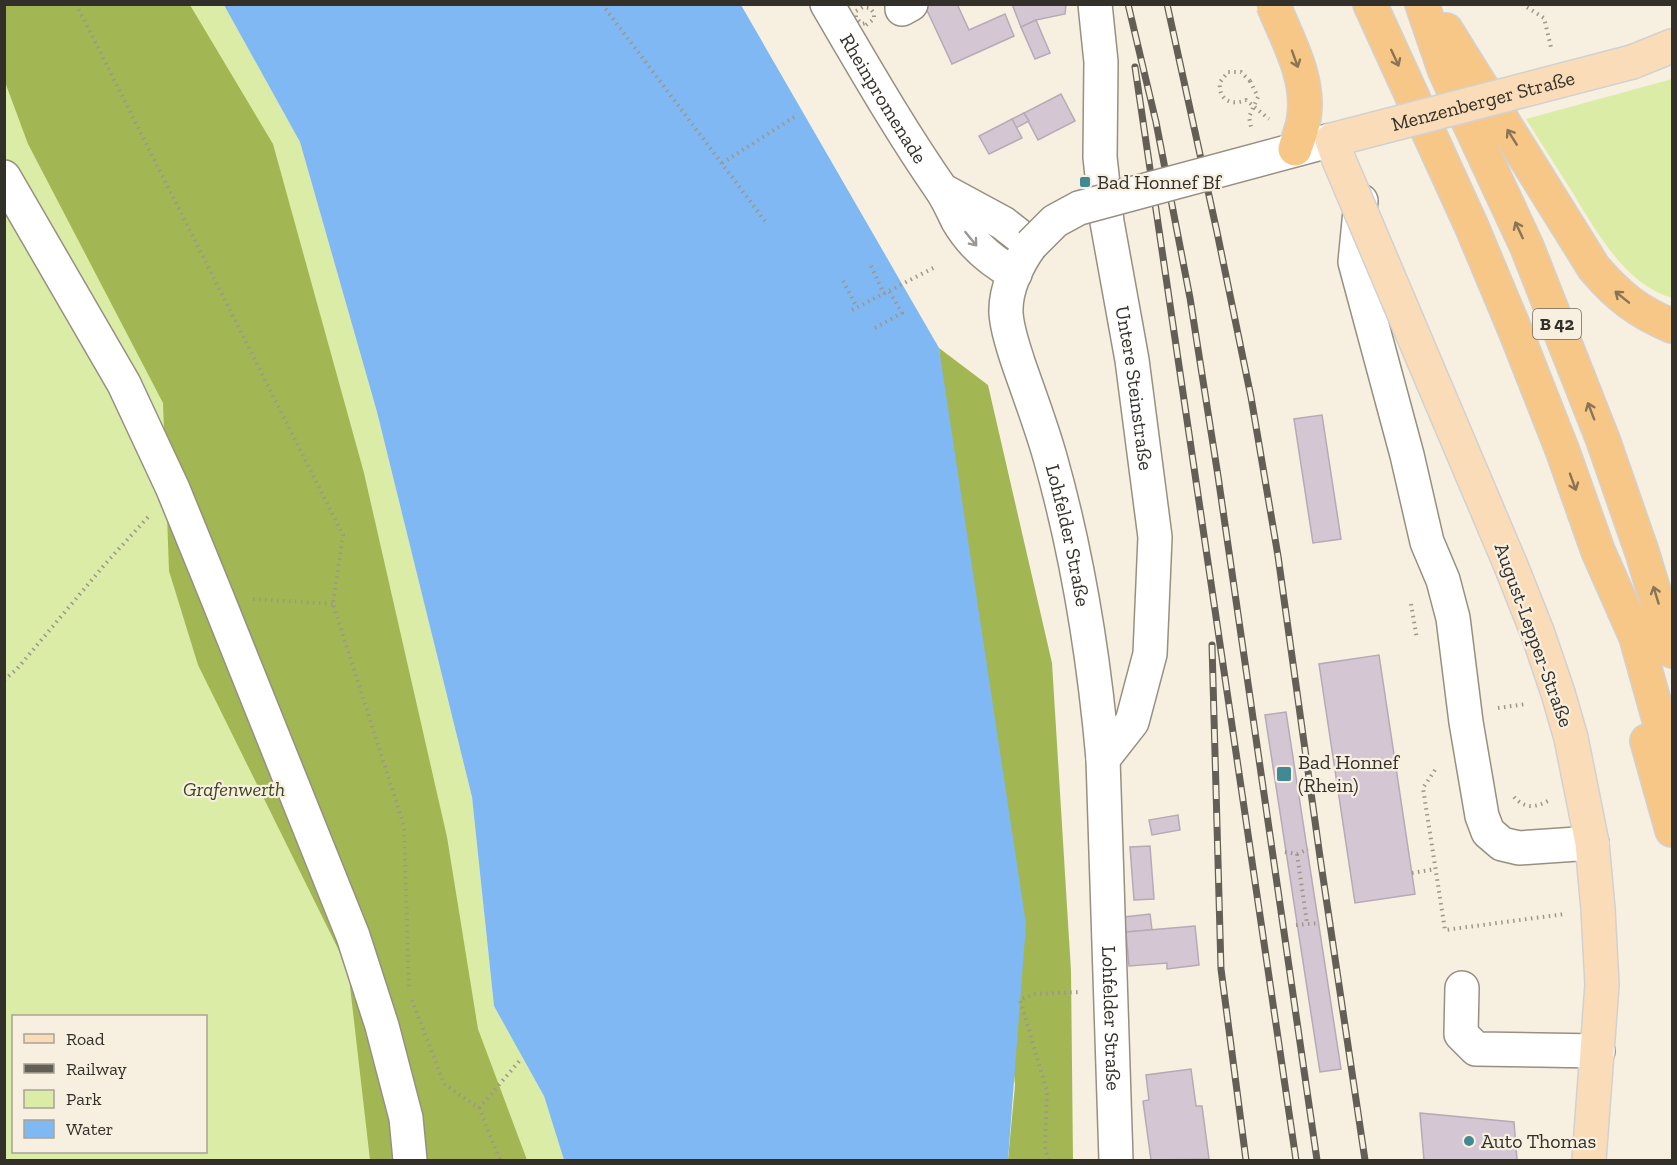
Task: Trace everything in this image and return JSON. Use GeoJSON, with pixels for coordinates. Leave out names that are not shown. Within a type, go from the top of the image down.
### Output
{"type":"FeatureCollection","features":[{"type":"Feature","properties":{"kind":"highway"},"geometry":{"type":"LineString","coordinates":[[1273,4],[1294,55],[1304,92],[1305,116],[1295,149]]}},
{"type":"Feature","properties":{"kind":"highway","name":"B 42"},"geometry":{"type":"LineString","coordinates":[[1370,4],[1480,246],[1563,452],[1598,551],[1636,637],[1672,766]]}},
{"type":"Feature","properties":{"kind":"highway","name":"B 42"},"geometry":{"type":"LineString","coordinates":[[1422,4],[1445,71],[1527,247],[1603,440],[1642,552],[1672,651]]}},
{"type":"Feature","properties":{"kind":"highway"},"geometry":{"type":"LineString","coordinates":[[1430,4],[1594,268],[1615,292],[1634,307],[1672,326]]}},
{"type":"Feature","properties":{"kind":"highway"},"geometry":{"type":"LineString","coordinates":[[1598,551],[1618,641],[1672,830]]}},
{"type":"Feature","properties":{"kind":"main road","name":"Menzenberger Straße"},"geometry":{"type":"LineString","coordinates":[[1332,140],[1632,62],[1672,46]]}},
{"type":"Feature","properties":{"kind":"main road","name":"Menzenberger Straße"},"geometry":{"type":"LineString","coordinates":[[1632,62],[1672,57]]}},
{"type":"Feature","properties":{"kind":"main road","name":"August-Lepper-Straße"},"geometry":{"type":"LineString","coordinates":[[1332,140],[1511,566],[1538,634],[1571,738],[1592,843],[1602,985],[1589,1161]]}},
{"type":"Feature","properties":{"kind":"street","name":"Rheinpromenade"},"geometry":{"type":"LineString","coordinates":[[827,4],[970,239],[992,261],[1015,274]]}},
{"type":"Feature","properties":{"kind":"street"},"geometry":{"type":"LineString","coordinates":[[902,4],[902,9],[911,4]]}},
{"type":"Feature","properties":{"kind":"street","name":"Untere Steinstraße"},"geometry":{"type":"LineString","coordinates":[[1095,4],[1101,62],[1100,157],[1107,222],[1132,360],[1155,537],[1150,654],[1132,722],[1103,759]]}},
{"type":"Feature","properties":{"kind":"street","name":"Lohfelder Straße"},"geometry":{"type":"LineString","coordinates":[[1116,1161],[1103,759],[1098,694],[1076,560],[1050,456],[1009,334],[1007,299],[1015,274],[1031,246],[1055,221],[1079,208],[1332,140]]}},
{"type":"Feature","properties":{"kind":"street"},"geometry":{"type":"LineString","coordinates":[[4,177],[124,384],[173,489],[218,597],[353,936],[382,1026],[406,1118],[410,1161]]}},
{"type":"Feature","properties":{"kind":"street","name":"Rheinpromenade"},"geometry":{"type":"LineString","coordinates":[[942,190],[989,215],[1031,246]]}},
{"type":"Feature","properties":{"kind":"street"},"geometry":{"type":"LineString","coordinates":[[1362,195],[1355,262],[1407,455],[1427,542],[1443,580],[1453,618],[1466,722],[1482,816],[1488,832],[1502,844],[1519,848],[1592,843]]}},
{"type":"Feature","properties":{"kind":"street"},"geometry":{"type":"LineString","coordinates":[[1462,988],[1461,1034],[1476,1049],[1598,1051]]}},
{"type":"Feature","properties":{"kind":"path"},"geometry":{"type":"LineString","coordinates":[[76,4],[343,535],[333,604],[404,826],[409,990],[444,1084],[479,1108],[500,1161]]}},
{"type":"Feature","properties":{"kind":"path"},"geometry":{"type":"LineString","coordinates":[[602,4],[765,220]]}},
{"type":"Feature","properties":{"kind":"path"},"geometry":{"type":"LineString","coordinates":[[1522,4],[1544,18],[1551,46]]}},
{"type":"Feature","properties":{"kind":"path"},"geometry":{"type":"LineString","coordinates":[[863,7],[870,8],[874,13],[874,19],[866,24],[861,24],[856,18],[856,11],[863,7]]}},
{"type":"Feature","properties":{"kind":"path"},"geometry":{"type":"LineString","coordinates":[[1246,100],[1236,103],[1226,100],[1220,92],[1220,82],[1225,74],[1232,71],[1241,72],[1250,81],[1258,97],[1249,117],[1252,132]]}},
{"type":"Feature","properties":{"kind":"path"},"geometry":{"type":"LineString","coordinates":[[722,163],[796,116]]}},
{"type":"Feature","properties":{"kind":"path"},"geometry":{"type":"LineString","coordinates":[[871,266],[884,294]]}},
{"type":"Feature","properties":{"kind":"path"},"geometry":{"type":"LineString","coordinates":[[843,281],[854,308],[937,266]]}},
{"type":"Feature","properties":{"kind":"path"},"geometry":{"type":"LineString","coordinates":[[875,328],[902,313],[889,291]]}},
{"type":"Feature","properties":{"kind":"path"},"geometry":{"type":"LineString","coordinates":[[4,680],[17,669],[106,563],[173,489]]}},
{"type":"Feature","properties":{"kind":"path"},"geometry":{"type":"LineString","coordinates":[[218,597],[333,604]]}},
{"type":"Feature","properties":{"kind":"path"},"geometry":{"type":"LineString","coordinates":[[1497,708],[1515,705]]}},
{"type":"Feature","properties":{"kind":"path"},"geometry":{"type":"LineString","coordinates":[[1435,770],[1423,788],[1445,930],[1598,909]]}},
{"type":"Feature","properties":{"kind":"path"},"geometry":{"type":"LineString","coordinates":[[1285,852],[1297,854],[1308,849]]}},
{"type":"Feature","properties":{"kind":"path"},"geometry":{"type":"LineString","coordinates":[[1297,854],[1307,923]]}},
{"type":"Feature","properties":{"kind":"path"},"geometry":{"type":"LineString","coordinates":[[1412,873],[1435,869]]}},
{"type":"Feature","properties":{"kind":"path"},"geometry":{"type":"LineString","coordinates":[[1296,926],[1320,923]]}},
{"type":"Feature","properties":{"kind":"path"},"geometry":{"type":"LineString","coordinates":[[1048,1161],[1045,1150],[1047,1091],[1020,1000],[1035,994],[1110,991]]}},
{"type":"Feature","properties":{"kind":"path"},"geometry":{"type":"LineString","coordinates":[[479,1108],[522,1058]]}},
{"type":"Feature","properties":{"kind":"green space","name":"Grafenwerth"},"geometry":{"type":"Polygon","coordinates":[[[5,5],[224,5],[300,142],[377,412],[472,797],[494,1006],[544,1096],[564,1160],[5,1160],[5,5]]]}},
{"type":"Feature","properties":{"kind":"green space"},"geometry":{"type":"Polygon","coordinates":[[[5,5],[190,5],[273,144],[364,473],[447,837],[478,1029],[527,1160],[370,1160],[348,969],[198,665],[169,571],[163,403],[28,144],[5,82],[5,5]]]}},
{"type":"Feature","properties":{"kind":"green space"},"geometry":{"type":"Polygon","coordinates":[[[1672,79],[1672,298],[1639,281],[1613,254],[1526,119],[1672,79]]]}},
{"type":"Feature","properties":{"kind":"green space"},"geometry":{"type":"Polygon","coordinates":[[[939,348],[988,385],[1052,663],[1071,971],[1073,1160],[1008,1160],[1015,1085],[939,348]]]}},
{"type":"Feature","properties":{"kind":"water"},"geometry":{"type":"Polygon","coordinates":[[[224,5],[741,5],[939,348],[1026,924],[1008,1160],[564,1160],[544,1096],[494,1006],[472,797],[377,412],[300,142],[224,5]]]}},
{"type":"Feature","properties":{"kind":"building"},"geometry":{"type":"Polygon","coordinates":[[[928,4],[957,4],[969,30],[1005,14],[1014,36],[952,64],[925,6],[928,4]]]}},
{"type":"Feature","properties":{"kind":"building"},"geometry":{"type":"Polygon","coordinates":[[[1012,4],[1066,4],[1065,14],[1036,20],[1021,27],[1012,4]]]}},
{"type":"Feature","properties":{"kind":"building"},"geometry":{"type":"Polygon","coordinates":[[[1036,20],[1050,53],[1035,59],[1021,27],[1036,20]]]}},
{"type":"Feature","properties":{"kind":"building"},"geometry":{"type":"Polygon","coordinates":[[[1061,94],[1075,121],[1038,140],[1024,113],[1061,94]]]}},
{"type":"Feature","properties":{"kind":"building"},"geometry":{"type":"Polygon","coordinates":[[[1024,113],[1029,121],[1016,128],[1012,119],[1024,113]]]}},
{"type":"Feature","properties":{"kind":"building"},"geometry":{"type":"Polygon","coordinates":[[[1012,119],[1022,138],[989,154],[979,136],[1012,119]]]}},
{"type":"Feature","properties":{"kind":"building"},"geometry":{"type":"Polygon","coordinates":[[[1322,415],[1341,539],[1313,543],[1294,419],[1322,415]]]}},
{"type":"Feature","properties":{"kind":"building"},"geometry":{"type":"Polygon","coordinates":[[[1379,655],[1415,894],[1355,903],[1319,664],[1379,655]]]}},
{"type":"Feature","properties":{"kind":"building"},"geometry":{"type":"Polygon","coordinates":[[[1286,712],[1341,1069],[1320,1072],[1265,715],[1286,712]]]}},
{"type":"Feature","properties":{"kind":"building"},"geometry":{"type":"Polygon","coordinates":[[[1178,815],[1180,830],[1152,835],[1149,820],[1178,815]]]}},
{"type":"Feature","properties":{"kind":"building"},"geometry":{"type":"Polygon","coordinates":[[[1150,846],[1154,899],[1134,900],[1130,847],[1150,846]]]}},
{"type":"Feature","properties":{"kind":"building"},"geometry":{"type":"Polygon","coordinates":[[[1150,914],[1152,930],[1126,932],[1124,917],[1150,914]]]}},
{"type":"Feature","properties":{"kind":"building"},"geometry":{"type":"Polygon","coordinates":[[[1195,926],[1199,965],[1167,969],[1167,963],[1129,966],[1126,932],[1195,926]]]}},
{"type":"Feature","properties":{"kind":"building"},"geometry":{"type":"Polygon","coordinates":[[[1191,1069],[1196,1106],[1202,1106],[1209,1159],[1151,1160],[1143,1101],[1149,1100],[1146,1075],[1191,1069]]]}},
{"type":"Feature","properties":{"kind":"building","name":"Auto Thomas"},"geometry":{"type":"Polygon","coordinates":[[[1420,1113],[1514,1122],[1517,1160],[1424,1160],[1420,1113]]]}},
{"type":"Feature","properties":{"kind":"railway"},"geometry":{"type":"LineString","coordinates":[[1128,4],[1156,122],[1190,298],[1317,1160]]}},
{"type":"Feature","properties":{"kind":"railway"},"geometry":{"type":"LineString","coordinates":[[1167,4],[1251,397],[1278,556],[1365,1160]]}},
{"type":"Feature","properties":{"kind":"railway"},"geometry":{"type":"LineString","coordinates":[[1135,67],[1296,1160]]}},
{"type":"Feature","properties":{"kind":"railway"},"geometry":{"type":"LineString","coordinates":[[1212,645],[1221,969],[1246,1160]]}},
{"type":"Feature","properties":{"kind":"place","name":"Bad Honnef Bf"},"geometry":{"type":"Point","coordinates":[1085,182]}},
{"type":"Feature","properties":{"kind":"place","name":"Bad Honnef (Rhein)"},"geometry":{"type":"Point","coordinates":[1284,774]}},
{"type":"Feature","properties":{"kind":"place","name":"Auto Thomas"},"geometry":{"type":"Point","coordinates":[1469,1141]}}]}
